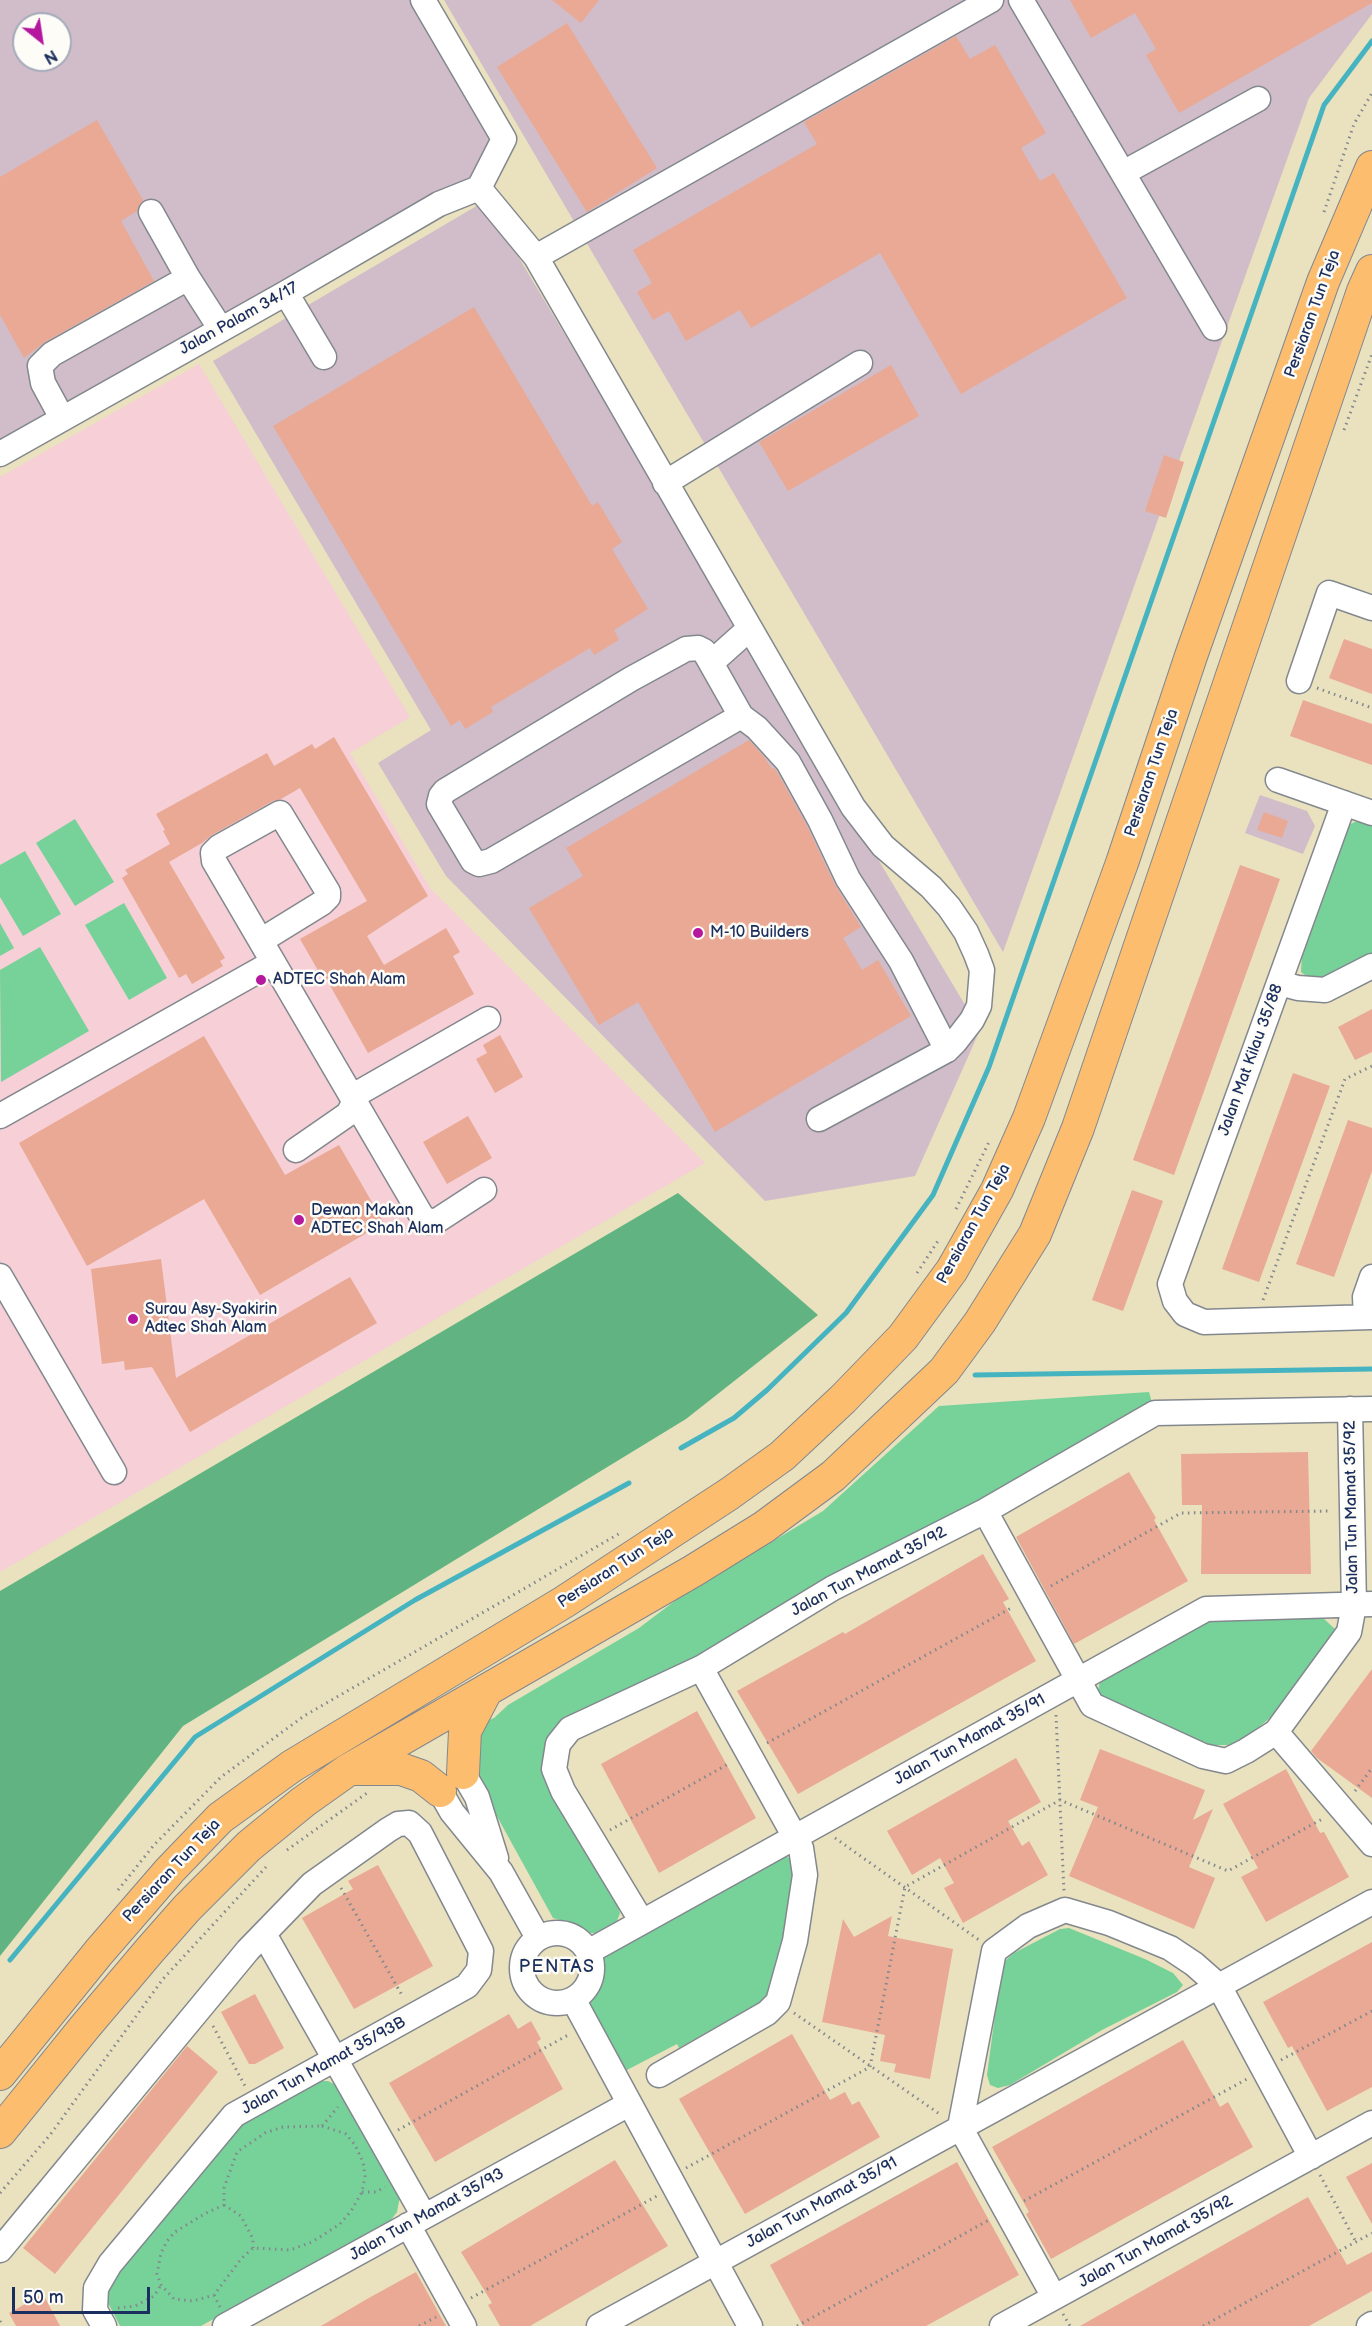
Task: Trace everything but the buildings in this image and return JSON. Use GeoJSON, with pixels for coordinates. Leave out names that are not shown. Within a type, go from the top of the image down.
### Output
{"type":"FeatureCollection","features":[{"type":"Feature","properties":{"kind":"main road","name":"Persiaran Tun Teja"},"geometry":{"type":"LineString","coordinates":[[0,2133],[84,2028],[203,1892],[249,1846],[303,1802],[360,1778],[414,1719],[564,1602],[729,1494],[782,1456],[843,1399],[903,1337],[952,1270],[997,1190],[1029,1118],[1122,863],[1191,656],[1323,282],[1372,167]]}},
{"type":"Feature","properties":{"kind":"main road","name":"Persiaran Tun Teja"},"geometry":{"type":"LineString","coordinates":[[0,2074],[107,1942],[170,1870],[220,1818],[292,1766],[486,1690],[693,1571],[764,1527],[833,1476],[944,1371],[980,1322],[1035,1234],[1078,1128],[1363,291],[1372,271]]}},
{"type":"Feature","properties":{"kind":"main road"},"geometry":{"type":"LineString","coordinates":[[451,1782],[465,1731],[486,1690]]}},
{"type":"Feature","properties":{"kind":"main road"},"geometry":{"type":"LineString","coordinates":[[414,1719],[451,1782]]}},
{"type":"Feature","properties":{"kind":"main road"},"geometry":{"type":"LineString","coordinates":[[360,1778],[401,1768],[421,1776],[451,1782]]}},
{"type":"Feature","properties":{"kind":"street"},"geometry":{"type":"LineString","coordinates":[[423,0],[504,140],[479,188],[536,257],[664,483],[859,815],[883,846],[931,887],[949,907],[966,932],[982,970],[979,1006],[963,1033],[946,1050],[819,1119]]}},
{"type":"Feature","properties":{"kind":"street"},"geometry":{"type":"LineString","coordinates":[[536,257],[990,0]]}},
{"type":"Feature","properties":{"kind":"street"},"geometry":{"type":"LineString","coordinates":[[1021,0],[1214,328]]}},
{"type":"Feature","properties":{"kind":"street"},"geometry":{"type":"LineString","coordinates":[[1123,173],[1258,99]]}},
{"type":"Feature","properties":{"kind":"street","name":"Jalan Palam 34/17"},"geometry":{"type":"LineString","coordinates":[[0,454],[439,204],[479,188]]}},
{"type":"Feature","properties":{"kind":"street"},"geometry":{"type":"LineString","coordinates":[[151,212],[188,278],[220,328]]}},
{"type":"Feature","properties":{"kind":"street"},"geometry":{"type":"LineString","coordinates":[[62,418],[43,383],[40,366],[52,354],[188,278]]}},
{"type":"Feature","properties":{"kind":"street"},"geometry":{"type":"LineString","coordinates":[[286,293],[324,357]]}},
{"type":"Feature","properties":{"kind":"street"},"geometry":{"type":"LineString","coordinates":[[1347,340],[1372,323]]}},
{"type":"Feature","properties":{"kind":"street"},"geometry":{"type":"LineString","coordinates":[[664,483],[860,363]]}},
{"type":"Feature","properties":{"kind":"street"},"geometry":{"type":"LineString","coordinates":[[1299,681],[1329,593],[1372,608]]}},
{"type":"Feature","properties":{"kind":"street"},"geometry":{"type":"LineString","coordinates":[[711,663],[749,629]]}},
{"type":"Feature","properties":{"kind":"street"},"geometry":{"type":"LineString","coordinates":[[741,716],[483,864],[473,861],[439,804],[444,791],[631,679],[691,648],[698,648],[704,651],[741,716],[769,740],[788,762],[820,820],[848,879],[901,961],[946,1050]]}},
{"type":"Feature","properties":{"kind":"street"},"geometry":{"type":"LineString","coordinates":[[769,740],[801,718]]}},
{"type":"Feature","properties":{"kind":"street"},"geometry":{"type":"LineString","coordinates":[[1278,780],[1372,813]]}},
{"type":"Feature","properties":{"kind":"street","name":"Jalan Mat Kilau 35/88"},"geometry":{"type":"LineString","coordinates":[[1256,1321],[1204,1322],[1185,1314],[1175,1301],[1170,1284],[1344,803]]}},
{"type":"Feature","properties":{"kind":"street"},"geometry":{"type":"LineString","coordinates":[[261,940],[322,903],[328,897],[328,892],[280,813],[219,847],[213,853],[214,861],[421,1215],[428,1222],[438,1220],[484,1190]]}},
{"type":"Feature","properties":{"kind":"street"},"geometry":{"type":"LineString","coordinates":[[0,1116],[272,963]]}},
{"type":"Feature","properties":{"kind":"street"},"geometry":{"type":"LineString","coordinates":[[1279,983],[1298,988],[1325,990],[1372,966]]}},
{"type":"Feature","properties":{"kind":"street"},"geometry":{"type":"LineString","coordinates":[[296,1150],[348,1114],[360,1092],[488,1020]]}},
{"type":"Feature","properties":{"kind":"street"},"geometry":{"type":"LineString","coordinates":[[0,1276],[114,1472]]}},
{"type":"Feature","properties":{"kind":"street"},"geometry":{"type":"LineString","coordinates":[[1256,1321],[1369,1317],[1365,1297],[1372,1277]]}},
{"type":"Feature","properties":{"kind":"street","name":"Jalan Tun Mamat 35/92"},"geometry":{"type":"LineString","coordinates":[[642,1922],[563,1791],[554,1769],[558,1744],[570,1729],[701,1668],[833,1587],[985,1511],[1155,1413],[1361,1409],[1352,1510],[1363,1605],[1349,1632],[1276,1732]]}},
{"type":"Feature","properties":{"kind":"street"},"geometry":{"type":"LineString","coordinates":[[985,1511],[1092,1705],[1203,1756],[1226,1761],[1276,1732],[1372,1844]]}},
{"type":"Feature","properties":{"kind":"street","name":"Jalan Tun Mamat 35/91"},"geometry":{"type":"LineString","coordinates":[[588,1952],[1206,1609],[1363,1605]]}},
{"type":"Feature","properties":{"kind":"street"},"geometry":{"type":"LineString","coordinates":[[659,2075],[767,2013],[778,2002],[795,1941],[805,1875],[801,1848],[701,1668]]}},
{"type":"Feature","properties":{"kind":"street"},"geometry":{"type":"LineString","coordinates":[[451,1782],[452,1812],[501,1872],[538,1938]]}},
{"type":"Feature","properties":{"kind":"street","name":"Jalan Tun Mamat 35/93B"},"geometry":{"type":"LineString","coordinates":[[107,2318],[95,2310],[96,2288],[110,2264],[234,2115],[467,1986],[479,1970],[481,1951],[420,1833],[409,1823],[398,1824],[331,1871]]}},
{"type":"Feature","properties":{"kind":"street"},"geometry":{"type":"LineString","coordinates":[[0,2250],[264,1934],[312,1884],[331,1871]]}},
{"type":"Feature","properties":{"kind":"street","name":"Jalan Tun Mamat 35/91"},"geometry":{"type":"LineString","coordinates":[[599,2326],[1372,1902]]}},
{"type":"Feature","properties":{"kind":"street"},"geometry":{"type":"LineString","coordinates":[[1054,2298],[960,2127],[994,1951],[1011,1936],[1029,1926],[1065,1910],[1109,1923],[1170,1948],[1194,1964],[1219,1986],[1313,2162]]}},
{"type":"Feature","properties":{"kind":"street"},"geometry":{"type":"LineString","coordinates":[[264,1934],[335,2060],[416,2221],[459,2317]]}},
{"type":"Feature","properties":{"kind":"street"},"geometry":{"type":"LineString","coordinates":[[547,1934],[566,1934],[575,1937],[588,1952],[592,1967],[589,1982],[580,1995],[564,2002],[544,2001],[529,1989],[522,1972],[522,1962],[530,1944],[538,1938],[547,1934]]}},
{"type":"Feature","properties":{"kind":"street"},"geometry":{"type":"LineString","coordinates":[[573,1999],[750,2326]]}},
{"type":"Feature","properties":{"kind":"street","name":"Jalan Tun Mamat 35/93"},"geometry":{"type":"LineString","coordinates":[[225,2326],[629,2104]]}},
{"type":"Feature","properties":{"kind":"street","name":"Jalan Tun Mamat 35/92"},"geometry":{"type":"LineString","coordinates":[[1002,2326],[1313,2162],[1372,2123]]}},
{"type":"Feature","properties":{"kind":"path"},"geometry":{"type":"LineString","coordinates":[[1324,214],[1353,124],[1372,93]]}},
{"type":"Feature","properties":{"kind":"path"},"geometry":{"type":"LineString","coordinates":[[1299,681],[1372,708]]}},
{"type":"Feature","properties":{"kind":"path"},"geometry":{"type":"LineString","coordinates":[[1256,1321],[1345,1079],[1372,1066]]}},
{"type":"Feature","properties":{"kind":"path"},"geometry":{"type":"LineString","coordinates":[[955,1210],[991,1139]]}},
{"type":"Feature","properties":{"kind":"path"},"geometry":{"type":"LineString","coordinates":[[913,1279],[939,1240]]}},
{"type":"Feature","properties":{"kind":"path"},"geometry":{"type":"LineString","coordinates":[[592,1840],[1181,1513],[1352,1510]]}},
{"type":"Feature","properties":{"kind":"path"},"geometry":{"type":"LineString","coordinates":[[117,1890],[154,1845],[221,1777],[304,1716],[627,1529]]}},
{"type":"Feature","properties":{"kind":"path"},"geometry":{"type":"LineString","coordinates":[[1055,1693],[1065,1910]]}},
{"type":"Feature","properties":{"kind":"path"},"geometry":{"type":"LineString","coordinates":[[282,1853],[366,1794],[360,1778]]}},
{"type":"Feature","properties":{"kind":"path"},"geometry":{"type":"LineString","coordinates":[[817,1825],[994,1951]]}},
{"type":"Feature","properties":{"kind":"path"},"geometry":{"type":"LineString","coordinates":[[0,2193],[50,2135],[163,1979],[273,1859]]}},
{"type":"Feature","properties":{"kind":"path"},"geometry":{"type":"LineString","coordinates":[[331,1871],[408,2006]]}},
{"type":"Feature","properties":{"kind":"path"},"geometry":{"type":"LineString","coordinates":[[778,2002],[960,2127]]}},
{"type":"Feature","properties":{"kind":"path"},"geometry":{"type":"LineString","coordinates":[[202,2006],[249,2095]]}},
{"type":"Feature","properties":{"kind":"path"},"geometry":{"type":"LineString","coordinates":[[797,2326],[1372,2011]]}},
{"type":"Feature","properties":{"kind":"path"},"geometry":{"type":"LineString","coordinates":[[393,2133],[578,2030]]}},
{"type":"Feature","properties":{"kind":"path"},"geometry":{"type":"LineString","coordinates":[[322,2126],[334,2109],[341,2105]]}},
{"type":"Feature","properties":{"kind":"path"},"geometry":{"type":"LineString","coordinates":[[322,2126],[346,2134],[355,2145],[363,2162],[365,2176],[362,2192],[340,2224],[312,2242],[290,2250],[253,2248],[241,2259],[214,2295],[193,2301],[174,2299],[161,2285],[157,2274],[160,2253],[176,2232],[198,2217],[224,2205],[224,2188],[237,2152],[265,2133],[283,2127],[322,2126]]}},
{"type":"Feature","properties":{"kind":"path"},"geometry":{"type":"LineString","coordinates":[[1313,2162],[1356,2242]]}},
{"type":"Feature","properties":{"kind":"path"},"geometry":{"type":"LineString","coordinates":[[362,2192],[376,2192],[392,2183]]}},
{"type":"Feature","properties":{"kind":"path"},"geometry":{"type":"LineString","coordinates":[[419,2326],[459,2317],[666,2190]]}},
{"type":"Feature","properties":{"kind":"path"},"geometry":{"type":"LineString","coordinates":[[224,2205],[241,2216],[253,2239],[253,2248]]}},
{"type":"Feature","properties":{"kind":"path"},"geometry":{"type":"LineString","coordinates":[[1203,2326],[1372,2233]]}},
{"type":"Feature","properties":{"kind":"path"},"geometry":{"type":"LineString","coordinates":[[107,2318],[154,2296],[161,2285]]}},
{"type":"Feature","properties":{"kind":"path"},"geometry":{"type":"LineString","coordinates":[[0,2321],[3,2326]]}},
{"type":"Feature","properties":{"kind":"shaded area"},"geometry":{"type":"Polygon","coordinates":[[[0,0],[412,0],[496,137],[473,183],[0,445],[0,0]]]}},
{"type":"Feature","properties":{"kind":"shaded area"},"geometry":{"type":"Polygon","coordinates":[[[444,0],[1372,0],[1372,14],[1309,98],[1003,952],[444,0]]]}},
{"type":"Feature","properties":{"kind":"shaded area"},"geometry":{"type":"Polygon","coordinates":[[[485,201],[980,1030],[915,1176],[765,1201],[446,876],[378,763],[431,730],[213,361],[485,201]]]}},
{"type":"Feature","properties":{"kind":"shaded area","name":"ADTEC Shah Alam"},"geometry":{"type":"Polygon","coordinates":[[[199,364],[410,717],[350,753],[430,888],[705,1163],[0,1572],[0,477],[199,364]]]}},
{"type":"Feature","properties":{"kind":"shaded area"},"geometry":{"type":"Polygon","coordinates":[[[1260,795],[1307,811],[1315,826],[1303,854],[1245,833],[1260,795]]]}},
{"type":"Feature","properties":{"kind":"green space"},"geometry":{"type":"Polygon","coordinates":[[[75,819],[114,882],[75,906],[36,843],[75,819]]]}},
{"type":"Feature","properties":{"kind":"green space"},"geometry":{"type":"Polygon","coordinates":[[[1364,821],[1372,824],[1372,955],[1332,975],[1311,979],[1301,972],[1302,952],[1346,826],[1364,821]]]}},
{"type":"Feature","properties":{"kind":"green space"},"geometry":{"type":"Polygon","coordinates":[[[25,851],[61,914],[23,936],[0,897],[0,865],[25,851]]]}},
{"type":"Feature","properties":{"kind":"green space"},"geometry":{"type":"Polygon","coordinates":[[[124,903],[167,978],[129,1000],[85,925],[124,903]]]}},
{"type":"Feature","properties":{"kind":"green space"},"geometry":{"type":"Polygon","coordinates":[[[0,923],[14,948],[0,956],[0,923]]]}},
{"type":"Feature","properties":{"kind":"green space"},"geometry":{"type":"Polygon","coordinates":[[[40,947],[89,1031],[1,1082],[0,970],[40,947]]]}},
{"type":"Feature","properties":{"kind":"green space"},"geometry":{"type":"Polygon","coordinates":[[[678,1193],[818,1315],[686,1419],[183,1726],[0,1956],[0,1591],[678,1193]]]}},
{"type":"Feature","properties":{"kind":"green space"},"geometry":{"type":"Polygon","coordinates":[[[1149,1392],[1153,1406],[695,1660],[566,1723],[542,1766],[551,1794],[617,1904],[620,1913],[617,1921],[595,1933],[589,1933],[574,1924],[553,1918],[472,1771],[475,1725],[494,1718],[508,1705],[639,1628],[680,1597],[823,1511],[939,1406],[1149,1392]]]}},
{"type":"Feature","properties":{"kind":"green space"},"geometry":{"type":"Polygon","coordinates":[[[1322,1617],[1335,1629],[1336,1636],[1277,1712],[1253,1732],[1230,1745],[1211,1745],[1113,1705],[1097,1694],[1100,1682],[1209,1620],[1322,1617]]]}},
{"type":"Feature","properties":{"kind":"green space"},"geometry":{"type":"Polygon","coordinates":[[[784,1854],[790,1859],[794,1878],[791,1910],[771,1996],[679,2048],[677,2044],[625,2071],[590,2004],[599,1961],[606,1952],[784,1854]]]}},
{"type":"Feature","properties":{"kind":"green space"},"geometry":{"type":"Polygon","coordinates":[[[1069,1928],[1173,1973],[1183,1985],[1177,1992],[1102,2030],[1010,2085],[998,2088],[990,2085],[987,2075],[1001,1970],[1006,1960],[1014,1953],[1060,1929],[1069,1928]]]}},
{"type":"Feature","properties":{"kind":"green space"},"geometry":{"type":"Polygon","coordinates":[[[320,2081],[328,2081],[338,2086],[400,2196],[397,2212],[390,2221],[201,2326],[120,2326],[106,2299],[107,2286],[239,2126],[320,2081]]]}},
{"type":"Feature","properties":{"kind":"waterway"},"geometry":{"type":"LineString","coordinates":[[681,1448],[734,1418],[767,1390],[846,1313],[933,1195],[989,1067],[1324,105],[1372,41]]}},
{"type":"Feature","properties":{"kind":"waterway"},"geometry":{"type":"LineString","coordinates":[[975,1375],[1372,1369]]}},
{"type":"Feature","properties":{"kind":"waterway"},"geometry":{"type":"LineString","coordinates":[[10,1960],[195,1737],[415,1600],[629,1483]]}},
{"type":"Feature","properties":{"kind":"place","name":"M-10 Builders"},"geometry":{"type":"Point","coordinates":[698,933]}},
{"type":"Feature","properties":{"kind":"place","name":"ADTEC Shah Alam"},"geometry":{"type":"Point","coordinates":[261,980]}},
{"type":"Feature","properties":{"kind":"place","name":"Dewan Makan ADTEC Shah Alam"},"geometry":{"type":"Point","coordinates":[299,1220]}},
{"type":"Feature","properties":{"kind":"place","name":"Surau Asy-Syakirin Adtec Shah Alam"},"geometry":{"type":"Point","coordinates":[133,1319]}},
{"type":"Feature","properties":{"kind":"district","name":"PENTAS"},"geometry":{"type":"Point","coordinates":[557,1967]}}]}
